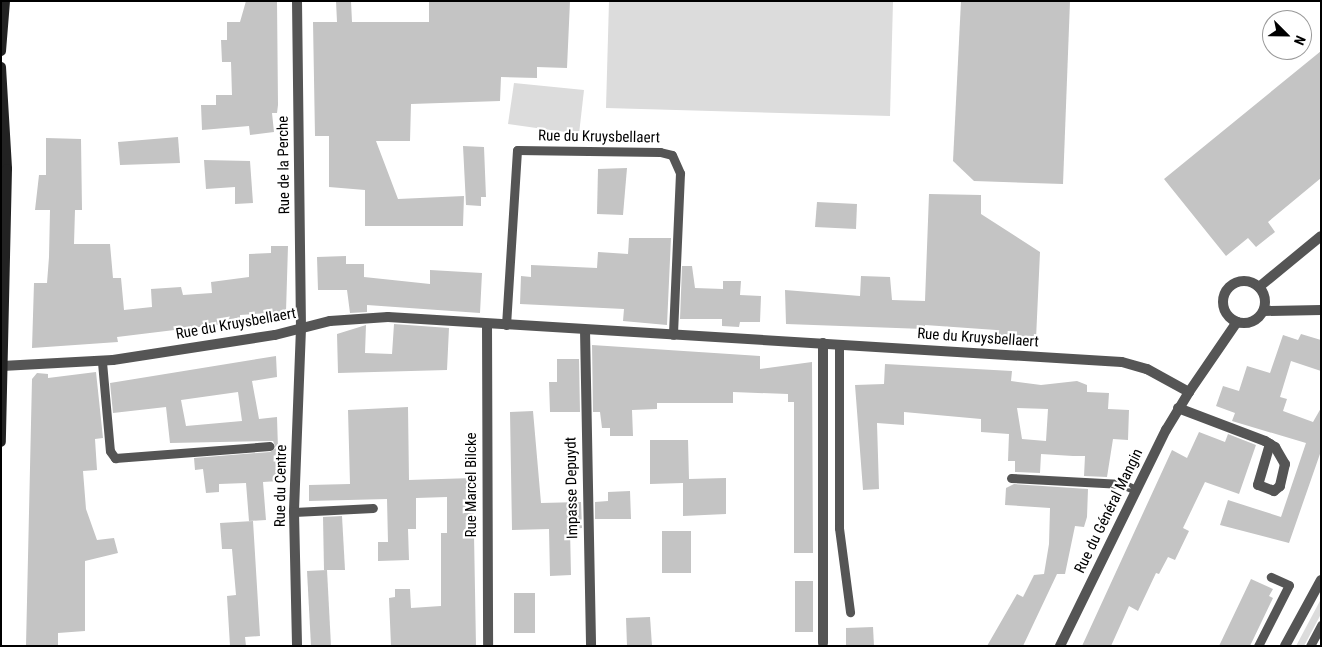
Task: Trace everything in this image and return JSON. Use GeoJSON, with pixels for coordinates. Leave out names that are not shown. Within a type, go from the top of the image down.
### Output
{"type":"FeatureCollection","features":[{"type":"Feature","properties":{"kind":"main road"},"geometry":{"type":"LineString","coordinates":[[1,52],[5,1]]}},
{"type":"Feature","properties":{"kind":"main road"},"geometry":{"type":"LineString","coordinates":[[1,67],[6,208],[1,442]]}},
{"type":"Feature","properties":{"kind":"main road"},"geometry":{"type":"LineString","coordinates":[[1,176],[6,208]]}},
{"type":"Feature","properties":{"kind":"street","name":"Rue de la Perche"},"geometry":{"type":"LineString","coordinates":[[297,1],[301,328]]}},
{"type":"Feature","properties":{"kind":"street"},"geometry":{"type":"LineString","coordinates":[[1260,287],[1321,236]]}},
{"type":"Feature","properties":{"kind":"street"},"geometry":{"type":"LineString","coordinates":[[1243,281],[1260,287],[1265,298],[1264,311],[1253,322],[1237,322],[1224,308],[1227,290],[1243,281]]}},
{"type":"Feature","properties":{"kind":"street"},"geometry":{"type":"LineString","coordinates":[[1264,311],[1321,310]]}},
{"type":"Feature","properties":{"kind":"street","name":"Rue du Kruysbellaert"},"geometry":{"type":"LineString","coordinates":[[2,366],[102,362],[301,328],[388,317],[1122,362],[1147,369],[1189,392]]}},
{"type":"Feature","properties":{"kind":"street"},"geometry":{"type":"LineString","coordinates":[[1189,392],[1237,322]]}},
{"type":"Feature","properties":{"kind":"street","name":"Rue Marcel Bilcke"},"geometry":{"type":"LineString","coordinates":[[487,324],[488,646]]}},
{"type":"Feature","properties":{"kind":"street","name":"Rue du Centre"},"geometry":{"type":"LineString","coordinates":[[297,646],[294,512],[301,328]]}},
{"type":"Feature","properties":{"kind":"street","name":"Impasse Depuydt"},"geometry":{"type":"LineString","coordinates":[[585,330],[591,646]]}},
{"type":"Feature","properties":{"kind":"street"},"geometry":{"type":"LineString","coordinates":[[823,343],[823,643]]}},
{"type":"Feature","properties":{"kind":"street","name":"Rue du Général Mangin"},"geometry":{"type":"LineString","coordinates":[[1060,646],[1136,490],[1178,408],[1189,392]]}},
{"type":"Feature","properties":{"kind":"street"},"geometry":{"type":"LineString","coordinates":[[1178,408],[1270,444]]}},
{"type":"Feature","properties":{"kind":"street"},"geometry":{"type":"LineString","coordinates":[[1284,646],[1321,580]]}},
{"type":"Feature","properties":{"kind":"lane","name":"Rue du Kruysbellaert"},"geometry":{"type":"LineString","coordinates":[[506,325],[517,150],[660,152],[672,155],[680,173],[673,335]]}},
{"type":"Feature","properties":{"kind":"lane"},"geometry":{"type":"LineString","coordinates":[[838,344],[839,528],[850,612]]}},
{"type":"Feature","properties":{"kind":"lane"},"geometry":{"type":"LineString","coordinates":[[102,362],[110,451],[115,458],[270,446]]}},
{"type":"Feature","properties":{"kind":"lane"},"geometry":{"type":"LineString","coordinates":[[1011,478],[1122,484],[1136,490]]}},
{"type":"Feature","properties":{"kind":"lane"},"geometry":{"type":"LineString","coordinates":[[294,512],[373,508]]}},
{"type":"Feature","properties":{"kind":"lane"},"geometry":{"type":"LineString","coordinates":[[1258,646],[1289,585],[1271,577]]}},
{"type":"Feature","properties":{"kind":"lane"},"geometry":{"type":"LineString","coordinates":[[1310,646],[1321,625]]}},
{"type":"Feature","properties":{"kind":"shaded area"},"geometry":{"type":"Polygon","coordinates":[[[609,1],[893,1],[890,116],[606,108],[609,1]]]}},
{"type":"Feature","properties":{"kind":"shaded area"},"geometry":{"type":"Polygon","coordinates":[[[514,83],[584,90],[579,134],[508,124],[514,83]]]}},
{"type":"Feature","properties":{"kind":"shaded area"},"geometry":{"type":"Polygon","coordinates":[[[1321,599],[1321,614],[1304,646],[1296,646],[1321,599]]]}},
{"type":"Feature","properties":{"kind":"building"},"geometry":{"type":"Polygon","coordinates":[[[246,1],[277,1],[278,105],[277,113],[272,113],[274,132],[250,135],[249,126],[202,130],[201,105],[216,105],[216,95],[232,95],[231,62],[222,62],[221,40],[227,40],[227,22],[240,22],[246,1]]]}},
{"type":"Feature","properties":{"kind":"building"},"geometry":{"type":"Polygon","coordinates":[[[336,1],[351,1],[352,22],[429,22],[429,1],[570,1],[567,68],[537,67],[537,78],[501,77],[500,101],[411,104],[410,141],[376,141],[398,199],[464,196],[463,226],[365,226],[365,190],[329,187],[329,136],[315,136],[313,22],[337,22],[336,1]]]}},
{"type":"Feature","properties":{"kind":"building"},"geometry":{"type":"Polygon","coordinates":[[[961,1],[1070,1],[1063,184],[974,181],[953,161],[961,1]]]}},
{"type":"Feature","properties":{"kind":"building"},"geometry":{"type":"Polygon","coordinates":[[[1321,51],[1321,178],[1268,222],[1275,232],[1256,247],[1248,238],[1226,256],[1164,179],[1321,51]]]}},
{"type":"Feature","properties":{"kind":"building"},"geometry":{"type":"Polygon","coordinates":[[[178,137],[180,163],[120,165],[118,142],[178,137]]]}},
{"type":"Feature","properties":{"kind":"building"},"geometry":{"type":"Polygon","coordinates":[[[46,138],[81,139],[82,210],[75,210],[74,244],[110,244],[113,278],[121,278],[124,310],[152,307],[151,289],[181,287],[183,295],[212,293],[211,282],[249,277],[249,254],[271,253],[271,246],[288,246],[286,312],[240,315],[240,322],[117,337],[118,342],[32,348],[34,283],[47,283],[49,257],[50,210],[35,210],[39,175],[46,175],[46,138]]]}},
{"type":"Feature","properties":{"kind":"building"},"geometry":{"type":"Polygon","coordinates":[[[463,146],[484,147],[486,197],[481,197],[481,206],[466,205],[463,146]]]}},
{"type":"Feature","properties":{"kind":"building"},"geometry":{"type":"Polygon","coordinates":[[[204,160],[250,161],[253,203],[235,204],[235,187],[206,189],[204,160]]]}},
{"type":"Feature","properties":{"kind":"building"},"geometry":{"type":"Polygon","coordinates":[[[627,168],[623,215],[597,214],[598,169],[627,168]]]}},
{"type":"Feature","properties":{"kind":"building"},"geometry":{"type":"Polygon","coordinates":[[[929,194],[981,195],[981,214],[1040,252],[1036,339],[996,336],[996,330],[925,325],[924,329],[786,324],[785,290],[860,296],[861,276],[890,277],[892,300],[925,301],[929,194]]]}},
{"type":"Feature","properties":{"kind":"building"},"geometry":{"type":"Polygon","coordinates":[[[817,202],[857,204],[856,229],[815,227],[817,202]]]}},
{"type":"Feature","properties":{"kind":"building"},"geometry":{"type":"Polygon","coordinates":[[[629,238],[671,238],[667,325],[623,321],[624,309],[520,304],[521,276],[531,277],[531,265],[597,268],[598,252],[628,254],[629,238]]]}},
{"type":"Feature","properties":{"kind":"building"},"geometry":{"type":"Polygon","coordinates":[[[346,256],[346,264],[364,264],[364,277],[430,284],[430,270],[482,273],[480,313],[367,305],[367,312],[350,313],[347,290],[318,290],[317,257],[346,256]]]}},
{"type":"Feature","properties":{"kind":"building"},"geometry":{"type":"Polygon","coordinates":[[[682,266],[692,266],[695,288],[723,289],[723,281],[741,281],[740,295],[761,296],[760,322],[740,322],[739,327],[722,326],[722,319],[680,319],[682,266]]]}},
{"type":"Feature","properties":{"kind":"building"},"geometry":{"type":"Polygon","coordinates":[[[394,324],[449,328],[447,370],[338,373],[337,334],[366,325],[365,353],[392,354],[394,324]]]}},
{"type":"Feature","properties":{"kind":"building"},"geometry":{"type":"Polygon","coordinates":[[[1301,334],[1321,340],[1321,371],[1291,361],[1280,397],[1287,399],[1283,411],[1313,422],[1321,408],[1321,451],[1289,543],[1220,525],[1228,500],[1281,517],[1306,443],[1232,421],[1235,413],[1216,406],[1223,386],[1239,391],[1247,366],[1270,373],[1283,335],[1298,340],[1301,334]]]}},
{"type":"Feature","properties":{"kind":"building"},"geometry":{"type":"Polygon","coordinates":[[[592,345],[760,356],[760,369],[812,362],[813,553],[794,553],[794,402],[788,402],[788,394],[733,392],[733,403],[657,403],[657,409],[632,410],[633,436],[610,436],[610,428],[602,428],[600,412],[593,412],[592,345]]]}},
{"type":"Feature","properties":{"kind":"building"},"geometry":{"type":"Polygon","coordinates":[[[276,356],[277,377],[252,381],[259,419],[277,417],[279,481],[263,482],[266,520],[249,521],[246,483],[219,484],[219,492],[206,493],[203,469],[195,470],[194,458],[270,452],[276,448],[273,441],[170,443],[166,407],[113,413],[110,383],[276,356]],[[238,392],[181,400],[186,426],[242,421],[238,392]]]}},
{"type":"Feature","properties":{"kind":"building"},"geometry":{"type":"Polygon","coordinates":[[[557,359],[579,359],[580,412],[550,412],[549,382],[557,382],[557,359]]]}},
{"type":"Feature","properties":{"kind":"building"},"geometry":{"type":"Polygon","coordinates":[[[885,364],[1012,371],[1011,381],[1041,385],[1077,381],[1087,385],[1087,392],[1109,393],[1108,409],[1129,410],[1128,440],[1113,439],[1107,477],[1084,476],[1085,456],[1041,454],[1040,473],[1015,472],[1015,461],[1008,461],[1009,434],[981,432],[981,419],[904,412],[904,425],[877,423],[879,489],[863,490],[855,385],[884,384],[885,364]],[[1017,408],[1022,439],[1046,441],[1048,409],[1017,408]]]}},
{"type":"Feature","properties":{"kind":"building"},"geometry":{"type":"Polygon","coordinates":[[[96,372],[103,438],[95,439],[97,470],[83,471],[86,509],[97,540],[114,538],[118,553],[85,561],[85,631],[58,633],[58,646],[26,646],[32,379],[37,373],[48,374],[48,378],[96,372]]]}},
{"type":"Feature","properties":{"kind":"building"},"geometry":{"type":"Polygon","coordinates":[[[408,407],[409,480],[473,478],[476,646],[391,646],[389,598],[395,597],[395,589],[410,589],[411,608],[441,606],[441,533],[447,533],[447,497],[416,498],[416,529],[408,529],[409,560],[378,561],[378,542],[388,542],[387,499],[309,501],[309,485],[350,484],[348,410],[408,407]]]}},
{"type":"Feature","properties":{"kind":"building"},"geometry":{"type":"Polygon","coordinates":[[[533,411],[541,503],[581,502],[582,528],[570,529],[571,575],[550,576],[549,529],[512,530],[510,412],[533,411]]]}},
{"type":"Feature","properties":{"kind":"building"},"geometry":{"type":"Polygon","coordinates":[[[1199,432],[1225,442],[1228,434],[1256,445],[1239,494],[1205,482],[1183,528],[1189,531],[1175,560],[1168,557],[1159,574],[1156,573],[1138,611],[1129,606],[1111,646],[1082,646],[1172,450],[1187,458],[1199,432]]]}},
{"type":"Feature","properties":{"kind":"building"},"geometry":{"type":"Polygon","coordinates":[[[650,440],[688,440],[689,479],[726,478],[726,514],[683,516],[683,483],[650,484],[650,440]]]}},
{"type":"Feature","properties":{"kind":"building"},"geometry":{"type":"Polygon","coordinates":[[[1014,484],[1088,489],[1087,517],[1084,527],[1075,526],[1065,574],[1057,574],[1023,646],[987,646],[1017,594],[1023,597],[1034,575],[1044,574],[1049,544],[1050,508],[1005,505],[1006,488],[1014,484]]]}},
{"type":"Feature","properties":{"kind":"building"},"geometry":{"type":"Polygon","coordinates":[[[630,491],[631,519],[595,519],[595,502],[608,501],[608,492],[630,491]]]}},
{"type":"Feature","properties":{"kind":"building"},"geometry":{"type":"Polygon","coordinates":[[[342,516],[345,570],[324,570],[323,517],[342,516]]]}},
{"type":"Feature","properties":{"kind":"building"},"geometry":{"type":"Polygon","coordinates":[[[253,521],[260,636],[245,637],[246,646],[230,646],[227,596],[236,595],[232,549],[222,549],[220,523],[253,521]]]}},
{"type":"Feature","properties":{"kind":"building"},"geometry":{"type":"Polygon","coordinates":[[[662,531],[691,531],[691,573],[662,573],[662,531]]]}},
{"type":"Feature","properties":{"kind":"building"},"geometry":{"type":"Polygon","coordinates":[[[327,570],[331,646],[311,646],[307,571],[327,570]]]}},
{"type":"Feature","properties":{"kind":"building"},"geometry":{"type":"Polygon","coordinates":[[[1251,579],[1273,589],[1269,596],[1273,598],[1250,646],[1219,646],[1251,579]]]}},
{"type":"Feature","properties":{"kind":"building"},"geometry":{"type":"Polygon","coordinates":[[[795,581],[813,581],[813,632],[795,632],[795,581]]]}},
{"type":"Feature","properties":{"kind":"building"},"geometry":{"type":"Polygon","coordinates":[[[514,593],[535,593],[535,633],[514,633],[514,593]]]}},
{"type":"Feature","properties":{"kind":"building"},"geometry":{"type":"Polygon","coordinates":[[[650,617],[652,646],[627,646],[626,618],[650,617]]]}},
{"type":"Feature","properties":{"kind":"building"},"geometry":{"type":"Polygon","coordinates":[[[873,627],[874,646],[846,646],[846,628],[873,627]]]}}]}
